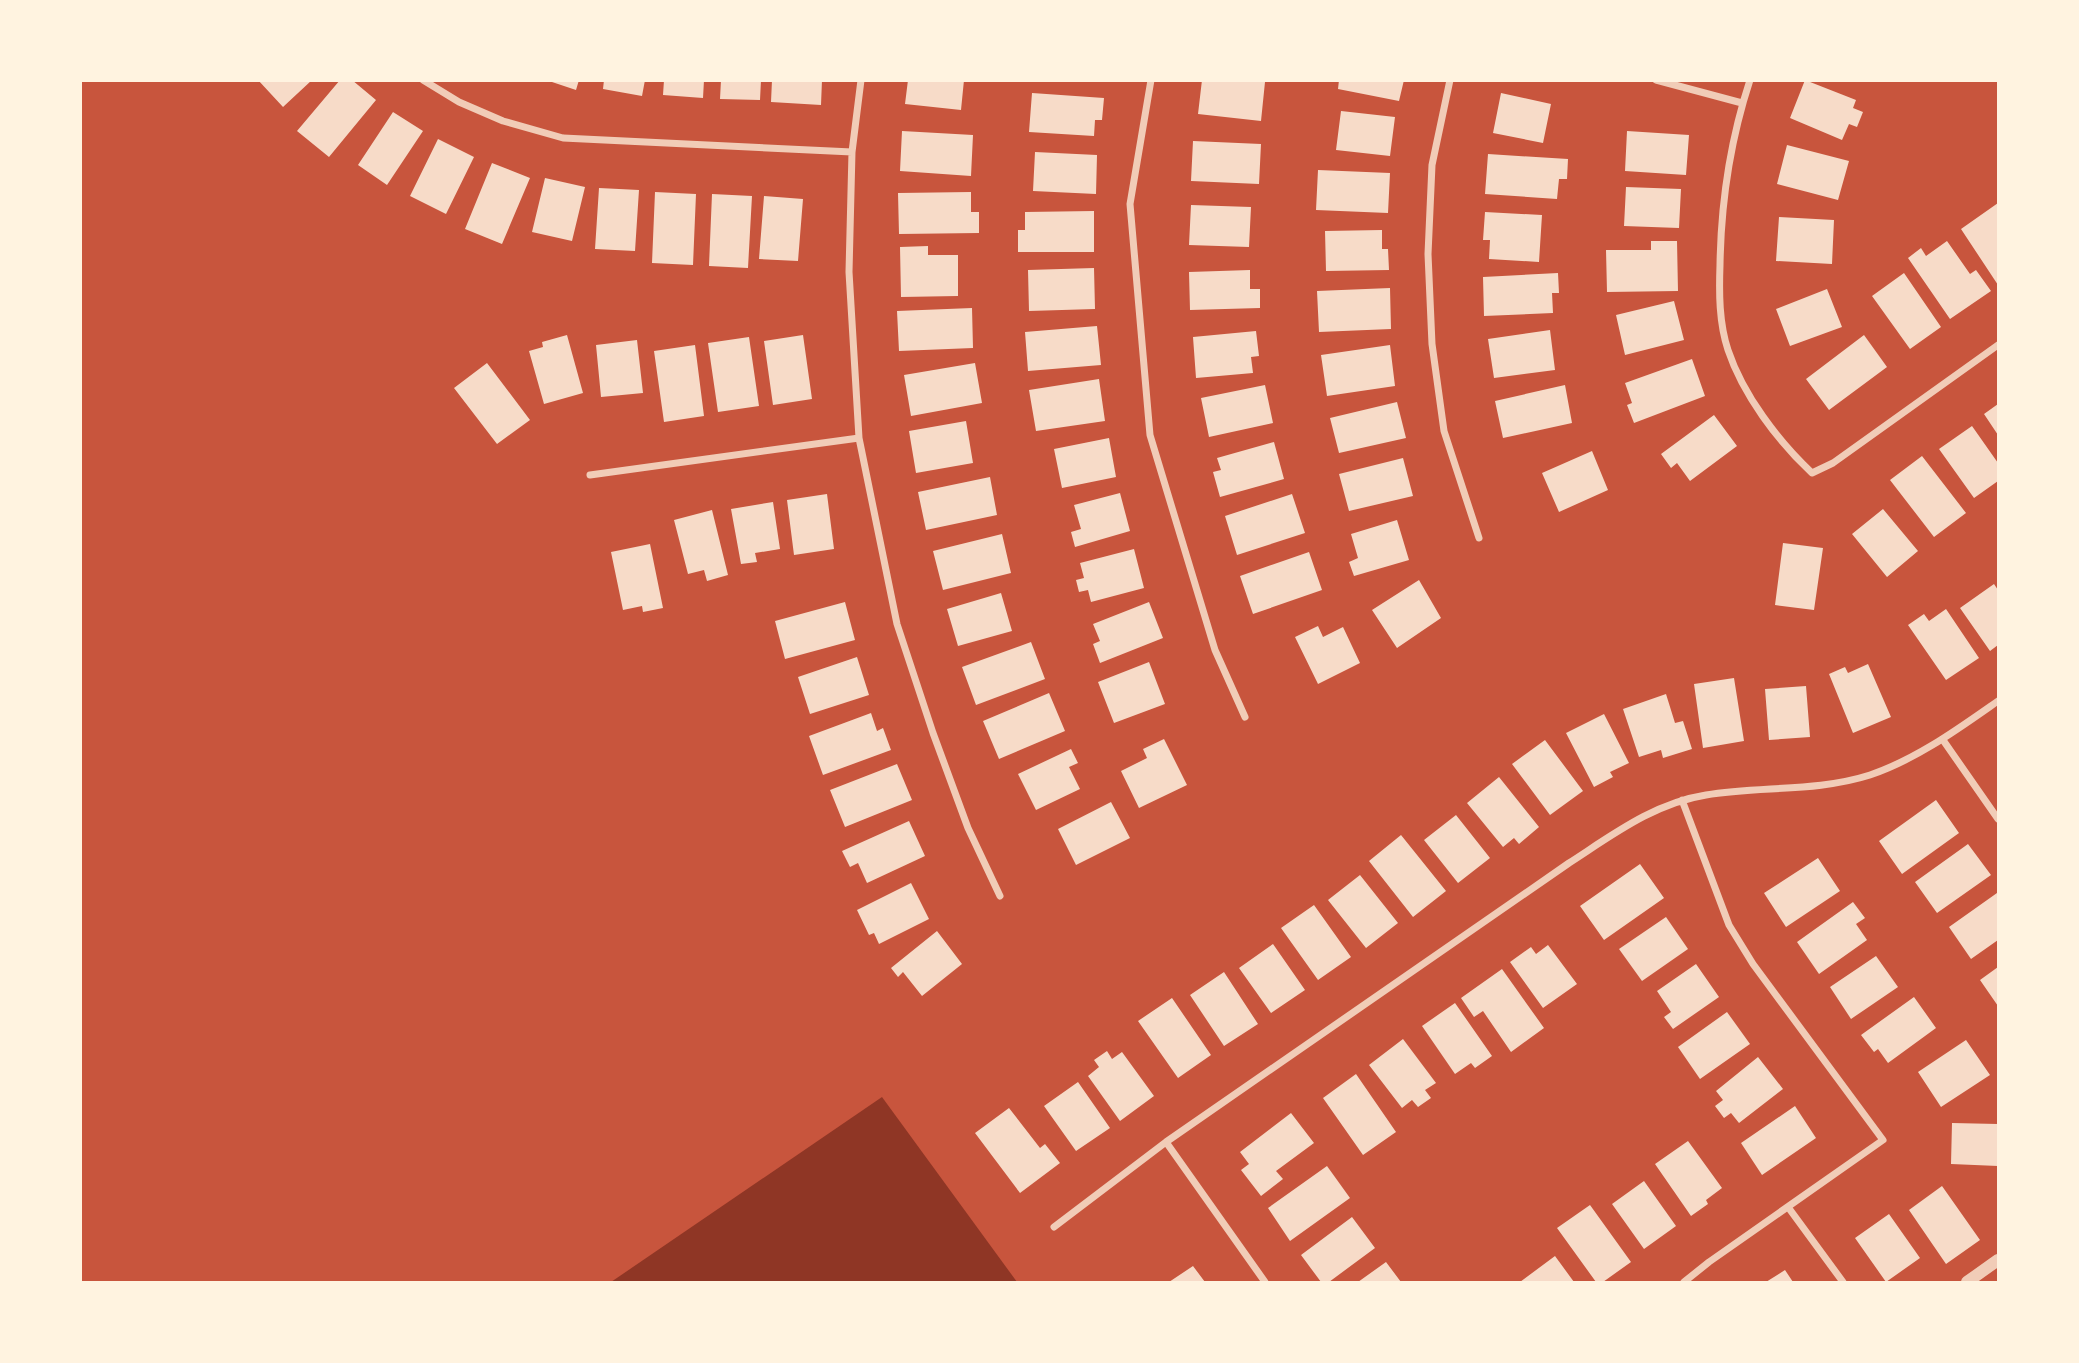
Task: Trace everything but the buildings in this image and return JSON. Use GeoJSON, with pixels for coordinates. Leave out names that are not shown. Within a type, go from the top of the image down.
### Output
{"type":"FeatureCollection","features":[{"type":"Feature","properties":{"kind":"street"},"geometry":{"type":"LineString","coordinates":[[423,80],[458,102],[503,121],[563,138],[852,152]]}},
{"type":"Feature","properties":{"kind":"street"},"geometry":{"type":"LineString","coordinates":[[861,80],[852,152],[849,272],[859,438],[897,624],[968,828],[1000,896]]}},
{"type":"Feature","properties":{"kind":"street"},"geometry":{"type":"LineString","coordinates":[[1152,80],[1130,204],[1150,435],[1215,650],[1245,718]]}},
{"type":"Feature","properties":{"kind":"street"},"geometry":{"type":"LineString","coordinates":[[1450,80],[1432,165],[1428,254],[1432,344],[1444,431],[1479,538]]}},
{"type":"Feature","properties":{"kind":"street"},"geometry":{"type":"LineString","coordinates":[[1656,80],[1742,103]]}},
{"type":"Feature","properties":{"kind":"street"},"geometry":{"type":"LineString","coordinates":[[1749,80],[1729,159],[1723,200],[1720,286],[1722,325],[1728,351],[1748,393],[1784,442],[1812,473],[1833,463],[1998,345]]}},
{"type":"Feature","properties":{"kind":"street"},"geometry":{"type":"LineString","coordinates":[[590,475],[859,438]]}},
{"type":"Feature","properties":{"kind":"street"},"geometry":{"type":"LineString","coordinates":[[1054,1227],[1167,1142],[1569,863],[1634,821],[1682,800],[1756,789],[1828,783],[1869,775],[1943,740],[1998,701]]}},
{"type":"Feature","properties":{"kind":"street"},"geometry":{"type":"LineString","coordinates":[[1943,740],[1998,819]]}},
{"type":"Feature","properties":{"kind":"street"},"geometry":{"type":"LineString","coordinates":[[1682,800],[1728,925],[1753,964],[1883,1140],[1709,1262],[1684,1283]]}},
{"type":"Feature","properties":{"kind":"street"},"geometry":{"type":"LineString","coordinates":[[1167,1142],[1265,1283]]}},
{"type":"Feature","properties":{"kind":"street"},"geometry":{"type":"LineString","coordinates":[[1788,1207],[1843,1283]]}},
{"type":"Feature","properties":{"kind":"street"},"geometry":{"type":"LineString","coordinates":[[1967,1283],[1998,1260]]}},
{"type":"Feature","properties":{"kind":"shaded area"},"geometry":{"type":"Polygon","coordinates":[[[882,1097],[1017,1282],[611,1282],[882,1097]]]}}]}
